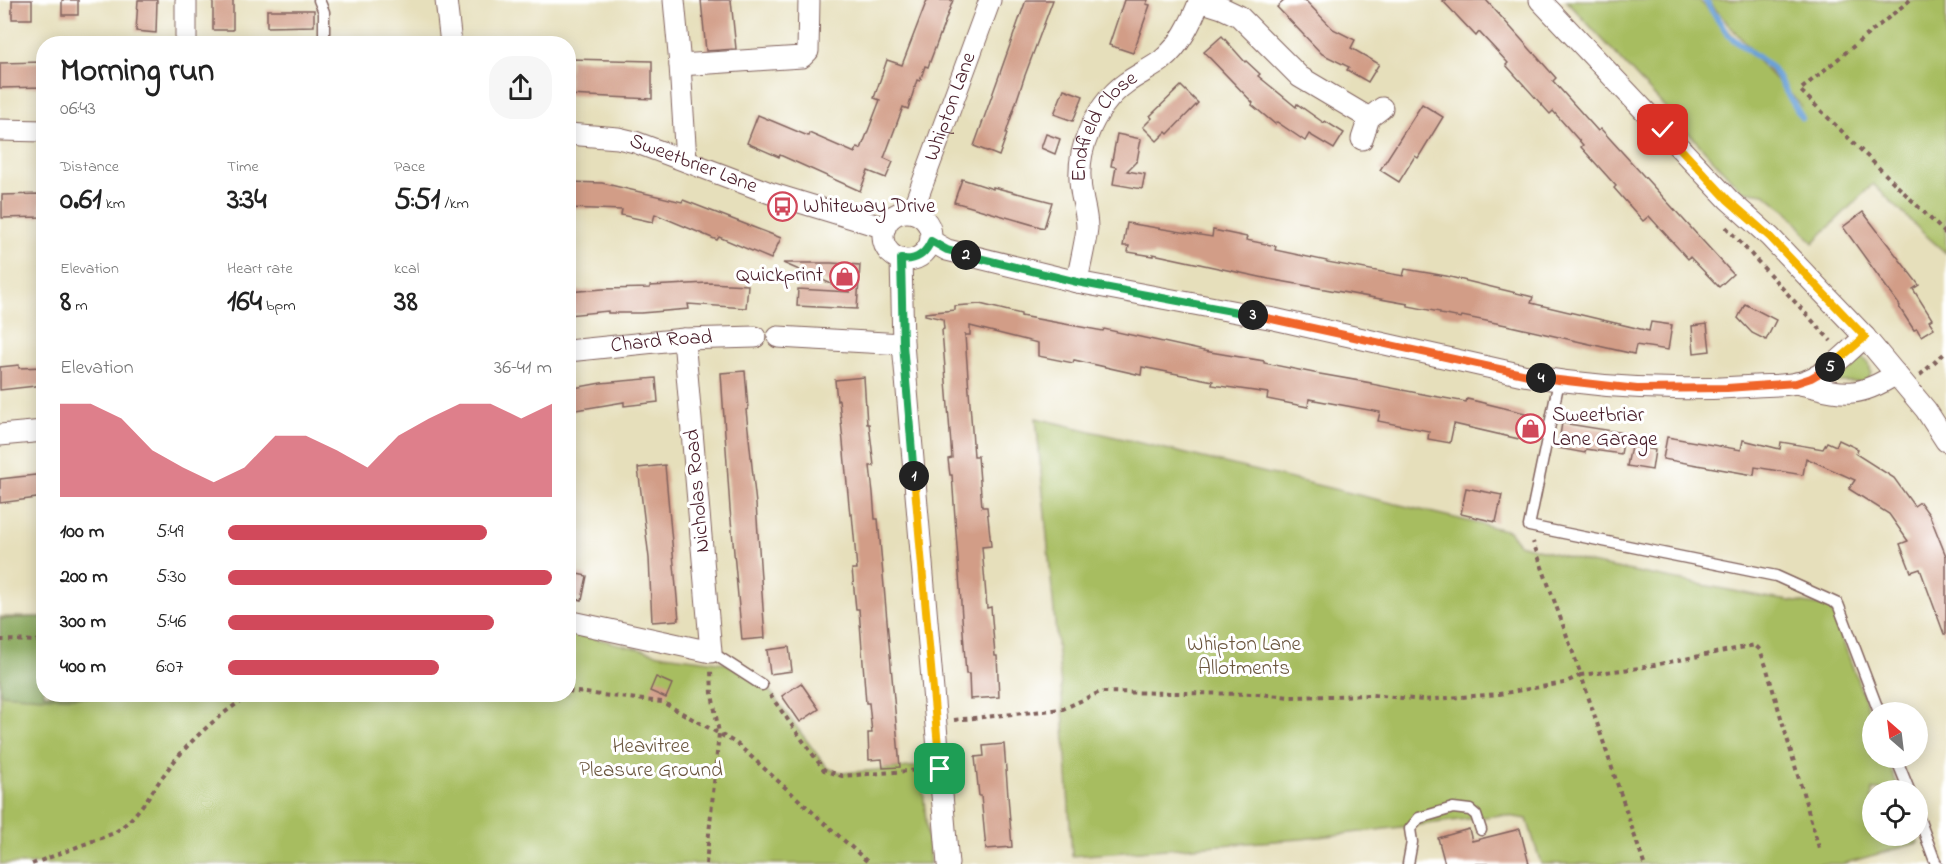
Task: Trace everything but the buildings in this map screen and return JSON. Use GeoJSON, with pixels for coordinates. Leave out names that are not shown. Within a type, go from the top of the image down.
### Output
{"type":"FeatureCollection","features":[{"type":"Feature","properties":{"kind":"street"},"geometry":{"type":"LineString","coordinates":[[186,0],[186,36]]}},
{"type":"Feature","properties":{"kind":"street"},"geometry":{"type":"LineString","coordinates":[[446,0],[450,36]]}},
{"type":"Feature","properties":{"kind":"street"},"geometry":{"type":"LineString","coordinates":[[674,0],[686,161]]}},
{"type":"Feature","properties":{"kind":"street"},"geometry":{"type":"LineString","coordinates":[[680,65],[802,57],[808,51],[809,0]]}},
{"type":"Feature","properties":{"kind":"street","name":"Whipton Lane"},"geometry":{"type":"LineString","coordinates":[[912,212],[990,0]]}},
{"type":"Feature","properties":{"kind":"street"},"geometry":{"type":"LineString","coordinates":[[1540,0],[1728,200],[1770,237],[1865,337],[1926,410],[1946,441]]}},
{"type":"Feature","properties":{"kind":"street","name":"Endfield Close"},"geometry":{"type":"LineString","coordinates":[[1077,282],[1087,229],[1080,172],[1088,133],[1100,111],[1124,84],[1161,61],[1174,48],[1186,32],[1200,1],[1239,16],[1300,77],[1375,113],[1362,139]]}},
{"type":"Feature","properties":{"kind":"street"},"geometry":{"type":"LineString","coordinates":[[0,130],[36,131]]}},
{"type":"Feature","properties":{"kind":"street","name":"Sweetbrier Lane"},"geometry":{"type":"LineString","coordinates":[[576,135],[618,138],[635,142],[770,193],[885,228]]}},
{"type":"Feature","properties":{"kind":"street"},"geometry":{"type":"LineString","coordinates":[[912,212],[925,220],[929,226],[931,241],[928,249],[916,259],[901,259],[893,256],[884,243],[885,228],[895,215],[912,212]]}},
{"type":"Feature","properties":{"kind":"street"},"geometry":{"type":"LineString","coordinates":[[931,241],[947,250],[1077,282],[1274,319],[1559,381],[1637,389],[1727,388],[1796,383],[1827,369],[1865,337]]}},
{"type":"Feature","properties":{"kind":"street"},"geometry":{"type":"LineString","coordinates":[[901,259],[903,344],[948,864]]}},
{"type":"Feature","properties":{"kind":"street","name":"Chard Road"},"geometry":{"type":"LineString","coordinates":[[576,350],[684,339],[755,337]]}},
{"type":"Feature","properties":{"kind":"street"},"geometry":{"type":"LineString","coordinates":[[778,337],[903,344]]}},
{"type":"Feature","properties":{"kind":"street","name":"Nicholas Road"},"geometry":{"type":"LineString","coordinates":[[684,339],[711,648]]}},
{"type":"Feature","properties":{"kind":"street"},"geometry":{"type":"LineString","coordinates":[[1796,383],[1840,393],[1864,392],[1901,380]]}},
{"type":"Feature","properties":{"kind":"street"},"geometry":{"type":"LineString","coordinates":[[0,435],[36,432]]}},
{"type":"Feature","properties":{"kind":"street"},"geometry":{"type":"LineString","coordinates":[[576,623],[711,648]]}},
{"type":"Feature","properties":{"kind":"lane"},"geometry":{"type":"LineString","coordinates":[[319,0],[324,12],[324,36]]}},
{"type":"Feature","properties":{"kind":"lane"},"geometry":{"type":"LineString","coordinates":[[1559,381],[1529,526],[1776,576],[1838,604],[1875,702]]}},
{"type":"Feature","properties":{"kind":"lane"},"geometry":{"type":"LineString","coordinates":[[711,648],[762,685]]}},
{"type":"Feature","properties":{"kind":"lane"},"geometry":{"type":"LineString","coordinates":[[1408,864],[1412,842],[1410,829],[1419,818],[1453,808],[1470,810],[1476,815],[1481,830]]}},
{"type":"Feature","properties":{"kind":"lane"},"geometry":{"type":"LineString","coordinates":[[1928,846],[1933,863]]}},
{"type":"Feature","properties":{"kind":"path"},"geometry":{"type":"LineString","coordinates":[[1910,0],[1800,90],[1946,234]]}},
{"type":"Feature","properties":{"kind":"path"},"geometry":{"type":"LineString","coordinates":[[1901,380],[1946,352]]}},
{"type":"Feature","properties":{"kind":"path"},"geometry":{"type":"LineString","coordinates":[[1529,526],[1644,864]]}},
{"type":"Feature","properties":{"kind":"path"},"geometry":{"type":"LineString","coordinates":[[0,640],[36,641]]}},
{"type":"Feature","properties":{"kind":"path"},"geometry":{"type":"LineString","coordinates":[[956,719],[1063,709],[1100,692],[1258,694],[1291,697],[1372,695],[1423,700],[1499,694],[1564,682],[1581,675],[1639,668],[1755,645],[1760,650],[1766,666],[1819,848]]}},
{"type":"Feature","properties":{"kind":"path"},"geometry":{"type":"LineString","coordinates":[[706,864],[718,733],[712,694],[711,648]]}},
{"type":"Feature","properties":{"kind":"path"},"geometry":{"type":"LineString","coordinates":[[762,685],[824,770],[842,776],[940,769]]}},
{"type":"Feature","properties":{"kind":"path"},"geometry":{"type":"LineString","coordinates":[[576,692],[662,702],[736,743],[870,864]]}},
{"type":"Feature","properties":{"kind":"path"},"geometry":{"type":"LineString","coordinates":[[32,864],[114,833],[126,825],[194,739],[219,716],[240,702]]}},
{"type":"Feature","properties":{"kind":"green space"},"geometry":{"type":"Polygon","coordinates":[[[1566,0],[1699,0],[1802,107],[1707,0],[1946,0],[1946,253],[1873,184],[1813,243],[1787,211],[1764,194],[1742,191],[1566,0]]]}},
{"type":"Feature","properties":{"kind":"green space"},"geometry":{"type":"Polygon","coordinates":[[[1862,358],[1869,363],[1871,373],[1869,378],[1863,382],[1821,382],[1855,359],[1862,358]]]}},
{"type":"Feature","properties":{"kind":"green space","name":"Whipton Lane Allotments"},"geometry":{"type":"Polygon","coordinates":[[[1036,418],[1509,531],[1519,544],[1590,563],[1770,598],[1830,607],[1866,702],[1862,702],[1862,768],[1891,768],[1895,780],[1862,780],[1862,846],[1907,846],[1842,864],[1541,864],[1527,819],[1501,815],[1302,839],[1072,856],[1063,709],[1036,418]]]}},
{"type":"Feature","properties":{"kind":"green space","name":"Heavitree Pleasure Ground"},"geometry":{"type":"Polygon","coordinates":[[[0,617],[36,617],[36,702],[576,702],[576,634],[664,655],[725,663],[764,683],[827,768],[843,773],[921,766],[930,864],[0,864],[0,617]]]}},
{"type":"Feature","properties":{"kind":"green space"},"geometry":{"type":"Polygon","coordinates":[[[36,617],[36,696],[0,694],[0,619],[36,617]]]}},
{"type":"Feature","properties":{"kind":"waterway"},"geometry":{"type":"LineString","coordinates":[[1705,0],[1728,35],[1772,68],[1802,118]]}},
{"type":"Feature","properties":{"kind":"place","name":"Whiteway Drive"},"geometry":{"type":"Point","coordinates":[782,207]}},
{"type":"Feature","properties":{"kind":"place","name":"Quickprint"},"geometry":{"type":"Point","coordinates":[844,276]}},
{"type":"Feature","properties":{"kind":"place","name":"Sweetbriar Lane Garage"},"geometry":{"type":"Point","coordinates":[1531,428]}},
{"type":"Feature","properties":{"kind":"route"},"geometry":{"type":"LineString","coordinates":[[940,769],[903,344],[901,259],[916,259],[923,255],[931,241],[947,250],[1077,282],[1274,319],[1559,381],[1637,389],[1727,388],[1796,383],[1827,369],[1865,337],[1770,237],[1728,200],[1663,130]]}}]}
